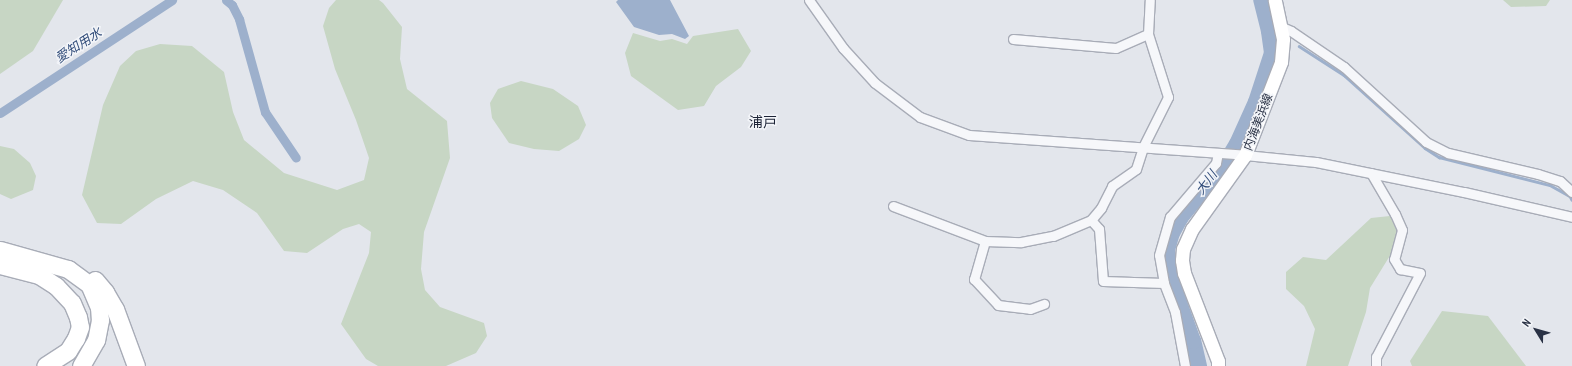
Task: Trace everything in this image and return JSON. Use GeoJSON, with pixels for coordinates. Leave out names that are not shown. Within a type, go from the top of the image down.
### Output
{"type":"FeatureCollection","features":[{"type":"Feature","properties":{"kind":"highway"},"geometry":{"type":"LineString","coordinates":[[0,250],[41,268],[68,283],[78,292],[89,312],[90,324],[82,355],[75,366]]}},
{"type":"Feature","properties":{"kind":"highway"},"geometry":{"type":"LineString","coordinates":[[41,268],[70,262],[88,273],[99,284],[115,309],[136,366]]}},
{"type":"Feature","properties":{"kind":"highway"},"geometry":{"type":"LineString","coordinates":[[0,264],[68,269],[89,284],[94,292],[99,308],[100,320],[96,340],[81,366]]}},
{"type":"Feature","properties":{"kind":"highway"},"geometry":{"type":"LineString","coordinates":[[41,268],[66,294],[78,316],[80,326],[76,338],[68,351],[45,366]]}},
{"type":"Feature","properties":{"kind":"main road","name":"内海美浜線"},"geometry":{"type":"LineString","coordinates":[[1221,364],[1184,273],[1182,260],[1183,249],[1192,229],[1242,155],[1281,62],[1284,48],[1275,0]]}},
{"type":"Feature","properties":{"kind":"street"},"geometry":{"type":"LineString","coordinates":[[809,0],[843,48],[875,83],[920,117],[969,136],[1143,147],[1316,162],[1571,218]]}},
{"type":"Feature","properties":{"kind":"street"},"geometry":{"type":"LineString","coordinates":[[893,206],[985,241],[1021,242],[1053,236],[1091,220],[1101,208],[1112,186],[1136,169],[1143,147],[1168,97],[1148,34],[1150,0]]}},
{"type":"Feature","properties":{"kind":"street"},"geometry":{"type":"LineString","coordinates":[[1280,26],[1291,31],[1344,67],[1426,142],[1448,153],[1538,174],[1560,181],[1572,192]]}},
{"type":"Feature","properties":{"kind":"street"},"geometry":{"type":"LineString","coordinates":[[1013,39],[1116,48],[1148,34]]}},
{"type":"Feature","properties":{"kind":"street"},"geometry":{"type":"LineString","coordinates":[[1185,366],[1175,312],[1164,283],[1159,255],[1170,217],[1216,163],[1221,153]]}},
{"type":"Feature","properties":{"kind":"street"},"geometry":{"type":"LineString","coordinates":[[1371,173],[1395,214],[1402,230],[1394,259],[1400,269],[1420,273],[1376,357],[1376,366]]}},
{"type":"Feature","properties":{"kind":"street"},"geometry":{"type":"LineString","coordinates":[[1091,220],[1099,229],[1103,281],[1164,283]]}},
{"type":"Feature","properties":{"kind":"street"},"geometry":{"type":"LineString","coordinates":[[985,241],[974,279],[998,305],[1030,309],[1044,304]]}},
{"type":"Feature","properties":{"kind":"green space"},"geometry":{"type":"Polygon","coordinates":[[[0,0],[63,0],[33,51],[0,74],[0,0]]]}},
{"type":"Feature","properties":{"kind":"green space"},"geometry":{"type":"Polygon","coordinates":[[[336,0],[379,0],[383,3],[402,27],[400,59],[407,89],[447,121],[450,158],[424,232],[421,269],[425,290],[440,307],[484,323],[487,336],[476,353],[446,366],[378,366],[366,359],[341,324],[369,253],[371,232],[359,224],[343,229],[307,253],[284,251],[257,213],[223,190],[193,181],[156,199],[121,224],[97,223],[82,195],[103,105],[120,66],[136,51],[160,44],[192,46],[224,72],[233,112],[244,140],[284,173],[337,190],[364,180],[369,158],[356,120],[335,69],[323,26],[329,8],[336,0]]]}},
{"type":"Feature","properties":{"kind":"green space"},"geometry":{"type":"Polygon","coordinates":[[[1503,0],[1550,0],[1546,6],[1511,7],[1503,0]]]}},
{"type":"Feature","properties":{"kind":"green space"},"geometry":{"type":"Polygon","coordinates":[[[738,29],[751,51],[741,67],[716,86],[704,106],[678,110],[631,76],[625,53],[633,33],[660,41],[672,39],[687,44],[693,36],[738,29]]]}},
{"type":"Feature","properties":{"kind":"green space"},"geometry":{"type":"Polygon","coordinates":[[[521,81],[553,89],[578,106],[586,125],[579,139],[559,151],[534,149],[509,143],[492,118],[490,103],[498,89],[521,81]]]}},
{"type":"Feature","properties":{"kind":"green space"},"geometry":{"type":"Polygon","coordinates":[[[0,146],[14,149],[30,163],[36,176],[33,190],[11,199],[0,194],[0,146]]]}},
{"type":"Feature","properties":{"kind":"green space"},"geometry":{"type":"Polygon","coordinates":[[[1390,216],[1397,231],[1391,254],[1370,288],[1366,312],[1348,366],[1306,366],[1315,329],[1304,306],[1286,289],[1286,272],[1303,257],[1326,260],[1371,218],[1390,216]]]}},
{"type":"Feature","properties":{"kind":"green space"},"geometry":{"type":"Polygon","coordinates":[[[1442,311],[1488,316],[1526,366],[1412,366],[1410,361],[1442,311]]]}},
{"type":"Feature","properties":{"kind":"water"},"geometry":{"type":"Polygon","coordinates":[[[618,0],[670,0],[689,36],[685,39],[672,34],[659,35],[634,27],[616,2],[618,0]]]}},
{"type":"Feature","properties":{"kind":"waterway","name":"愛知用水"},"geometry":{"type":"LineString","coordinates":[[0,113],[172,0]]}},
{"type":"Feature","properties":{"kind":"waterway","name":"愛知用水"},"geometry":{"type":"LineString","coordinates":[[226,0],[232,5],[239,19],[265,112],[296,158]]}},
{"type":"Feature","properties":{"kind":"waterway","name":"大川"},"geometry":{"type":"LineString","coordinates":[[1199,366],[1193,341],[1170,277],[1167,250],[1172,233],[1181,217],[1226,162],[1237,144],[1256,102],[1272,53],[1269,31],[1261,0]]}},
{"type":"Feature","properties":{"kind":"waterway"},"geometry":{"type":"LineString","coordinates":[[1299,46],[1344,75],[1425,148],[1439,157],[1550,185],[1570,196],[1572,200]]}},
{"type":"Feature","properties":{"kind":"district","name":"浦戸"},"geometry":{"type":"Point","coordinates":[763,122]}}]}
